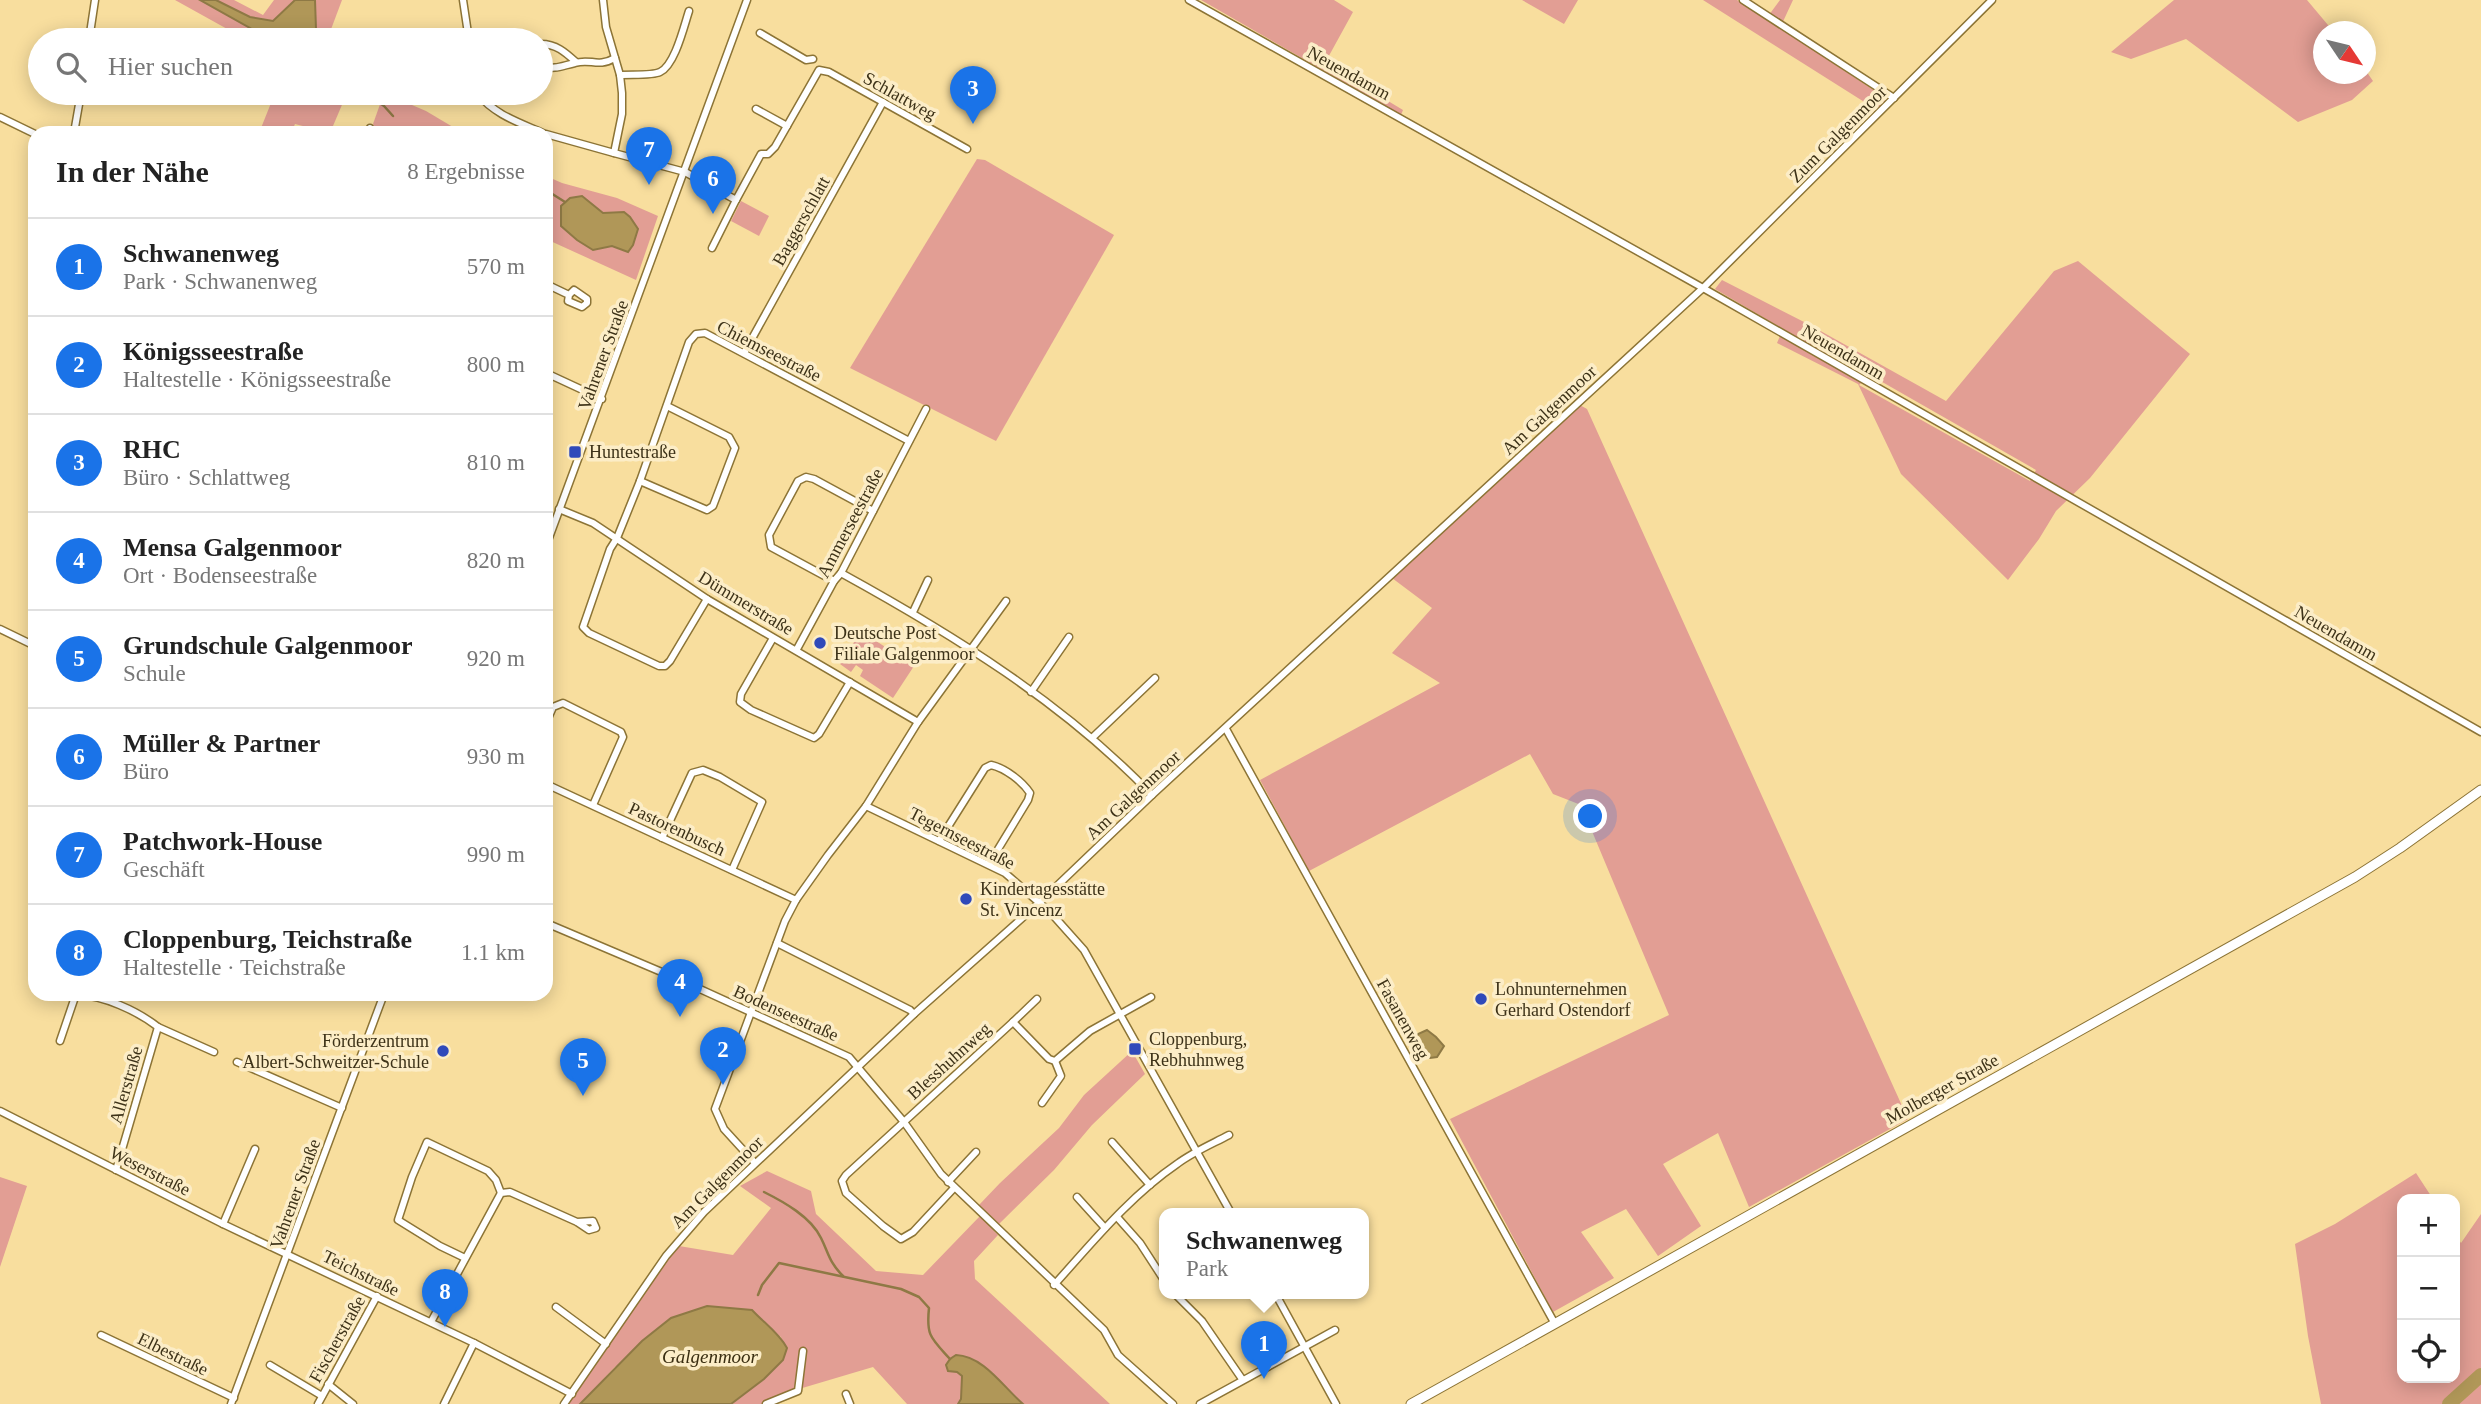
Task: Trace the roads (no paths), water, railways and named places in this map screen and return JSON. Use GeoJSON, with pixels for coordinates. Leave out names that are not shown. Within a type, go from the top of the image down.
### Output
{"type":"FeatureCollection","features":[{"type":"Feature","properties":{"kind":"main road","name":"Molberger Straße"},"geometry":{"type":"LineString","coordinates":[[1411,1404],[2355,877],[2481,790]]}},
{"type":"Feature","properties":{"kind":"street"},"geometry":{"type":"LineString","coordinates":[[91,28],[95,0]]}},
{"type":"Feature","properties":{"kind":"street"},"geometry":{"type":"LineString","coordinates":[[463,0],[467,28]]}},
{"type":"Feature","properties":{"kind":"street"},"geometry":{"type":"LineString","coordinates":[[603,0],[606,27],[620,75],[622,114],[614,153]]}},
{"type":"Feature","properties":{"kind":"street","name":"Vahrener Straße"},"geometry":{"type":"LineString","coordinates":[[553,527],[747,0]]}},
{"type":"Feature","properties":{"kind":"street","name":"Neuendamm"},"geometry":{"type":"LineString","coordinates":[[1189,0],[1703,288],[2481,732]]}},
{"type":"Feature","properties":{"kind":"street"},"geometry":{"type":"LineString","coordinates":[[1743,0],[1894,98]]}},
{"type":"Feature","properties":{"kind":"street","name":"Zum Galgenmoor"},"geometry":{"type":"LineString","coordinates":[[1703,288],[1992,0]]}},
{"type":"Feature","properties":{"kind":"street"},"geometry":{"type":"LineString","coordinates":[[620,75],[656,74],[663,71],[674,54],[689,11]]}},
{"type":"Feature","properties":{"kind":"street"},"geometry":{"type":"LineString","coordinates":[[760,33],[806,60],[813,59]]}},
{"type":"Feature","properties":{"kind":"street"},"geometry":{"type":"LineString","coordinates":[[553,46],[576,62]]}},
{"type":"Feature","properties":{"kind":"street"},"geometry":{"type":"LineString","coordinates":[[553,67],[565,68],[576,62],[605,64],[615,58]]}},
{"type":"Feature","properties":{"kind":"street","name":"Schlattweg"},"geometry":{"type":"LineString","coordinates":[[787,126],[819,70],[828,72],[967,149]]}},
{"type":"Feature","properties":{"kind":"street","name":"Baggerschlatt"},"geometry":{"type":"LineString","coordinates":[[744,353],[883,103]]}},
{"type":"Feature","properties":{"kind":"street"},"geometry":{"type":"LineString","coordinates":[[75,126],[79,105]]}},
{"type":"Feature","properties":{"kind":"street"},"geometry":{"type":"LineString","coordinates":[[487,105],[501,116],[525,126]]}},
{"type":"Feature","properties":{"kind":"street"},"geometry":{"type":"LineString","coordinates":[[712,248],[761,154],[768,154],[775,147],[787,126],[756,109]]}},
{"type":"Feature","properties":{"kind":"street"},"geometry":{"type":"LineString","coordinates":[[0,117],[28,131]]}},
{"type":"Feature","properties":{"kind":"street"},"geometry":{"type":"LineString","coordinates":[[553,136],[685,172],[736,201]]}},
{"type":"Feature","properties":{"kind":"street"},"geometry":{"type":"LineString","coordinates":[[553,287],[569,295]]}},
{"type":"Feature","properties":{"kind":"street","name":"Am Galgenmoor"},"geometry":{"type":"LineString","coordinates":[[564,1404],[675,1244],[704,1212],[914,1014],[1040,903],[1152,795],[1703,288]]}},
{"type":"Feature","properties":{"kind":"street","name":"Chiemseestraße"},"geometry":{"type":"LineString","coordinates":[[707,599],[665,666],[659,666],[589,633],[583,627],[610,549],[640,481],[689,342],[696,334],[705,333],[909,441]]}},
{"type":"Feature","properties":{"kind":"street"},"geometry":{"type":"LineString","coordinates":[[553,376],[602,399]]}},
{"type":"Feature","properties":{"kind":"street"},"geometry":{"type":"LineString","coordinates":[[640,481],[707,510],[713,506],[731,460],[735,448],[729,437],[667,406]]}},
{"type":"Feature","properties":{"kind":"street","name":"Ammerseestraße"},"geometry":{"type":"LineString","coordinates":[[797,649],[841,573],[926,409]]}},
{"type":"Feature","properties":{"kind":"street"},"geometry":{"type":"LineString","coordinates":[[834,581],[771,547],[769,536],[798,481],[806,477],[814,479],[873,511]]}},
{"type":"Feature","properties":{"kind":"street","name":"Dümmerstraße"},"geometry":{"type":"LineString","coordinates":[[559,509],[593,523],[707,599],[797,649],[918,722]]}},
{"type":"Feature","properties":{"kind":"street"},"geometry":{"type":"LineString","coordinates":[[841,573],[913,612],[1031,692],[1092,738],[1152,795]]}},
{"type":"Feature","properties":{"kind":"street"},"geometry":{"type":"LineString","coordinates":[[913,612],[928,580]]}},
{"type":"Feature","properties":{"kind":"street"},"geometry":{"type":"LineString","coordinates":[[755,1163],[724,1129],[715,1110],[776,943],[796,900],[866,806],[918,722],[1006,601]]}},
{"type":"Feature","properties":{"kind":"street"},"geometry":{"type":"LineString","coordinates":[[0,629],[28,643]]}},
{"type":"Feature","properties":{"kind":"street"},"geometry":{"type":"LineString","coordinates":[[1031,692],[1069,637]]}},
{"type":"Feature","properties":{"kind":"street"},"geometry":{"type":"LineString","coordinates":[[773,638],[741,694],[740,702],[751,710],[814,738],[850,682]]}},
{"type":"Feature","properties":{"kind":"street"},"geometry":{"type":"LineString","coordinates":[[1092,738],[1155,678]]}},
{"type":"Feature","properties":{"kind":"street"},"geometry":{"type":"LineString","coordinates":[[553,706],[563,704],[621,732],[623,737],[593,805]]}},
{"type":"Feature","properties":{"kind":"street","name":"Fasanenweg"},"geometry":{"type":"LineString","coordinates":[[1226,729],[1555,1324]]}},
{"type":"Feature","properties":{"kind":"street"},"geometry":{"type":"LineString","coordinates":[[939,841],[985,768],[991,765],[999,767],[1030,793],[989,864]]}},
{"type":"Feature","properties":{"kind":"street"},"geometry":{"type":"LineString","coordinates":[[662,838],[692,773],[703,770],[720,777],[762,802],[732,870]]}},
{"type":"Feature","properties":{"kind":"street","name":"Pastorenbusch"},"geometry":{"type":"LineString","coordinates":[[553,787],[796,900]]}},
{"type":"Feature","properties":{"kind":"street","name":"Tegernseestraße"},"geometry":{"type":"LineString","coordinates":[[866,806],[989,864],[1015,880],[1084,950],[1228,1208]]}},
{"type":"Feature","properties":{"kind":"street","name":"Bodenseestraße"},"geometry":{"type":"LineString","coordinates":[[553,926],[678,979],[849,1057],[904,1122],[951,1185],[1104,1330],[1118,1355],[1173,1404]]}},
{"type":"Feature","properties":{"kind":"street"},"geometry":{"type":"LineString","coordinates":[[776,943],[914,1014]]}},
{"type":"Feature","properties":{"kind":"street"},"geometry":{"type":"LineString","coordinates":[[1042,1103],[1061,1076],[1055,1061],[1090,1031],[1151,997]]}},
{"type":"Feature","properties":{"kind":"street","name":"Blesshuhnweg"},"geometry":{"type":"LineString","coordinates":[[951,1185],[914,1231],[901,1239],[846,1193],[842,1181],[1037,999]]}},
{"type":"Feature","properties":{"kind":"street"},"geometry":{"type":"LineString","coordinates":[[60,1041],[74,1001]]}},
{"type":"Feature","properties":{"kind":"street"},"geometry":{"type":"LineString","coordinates":[[107,1001],[158,1027]]}},
{"type":"Feature","properties":{"kind":"street","name":"Vahrener Straße"},"geometry":{"type":"LineString","coordinates":[[232,1401],[381,1001]]}},
{"type":"Feature","properties":{"kind":"street","name":"Blesshuhnweg"},"geometry":{"type":"LineString","coordinates":[[1013,1022],[1049,1059],[1055,1061]]}},
{"type":"Feature","properties":{"kind":"street","name":"Allerstraße"},"geometry":{"type":"LineString","coordinates":[[116,1170],[158,1027],[214,1052]]}},
{"type":"Feature","properties":{"kind":"street"},"geometry":{"type":"LineString","coordinates":[[237,1062],[342,1108]]}},
{"type":"Feature","properties":{"kind":"street","name":"Weserstraße"},"geometry":{"type":"LineString","coordinates":[[0,1111],[223,1224],[288,1253]]}},
{"type":"Feature","properties":{"kind":"street"},"geometry":{"type":"LineString","coordinates":[[1054,1285],[1105,1228],[1150,1185],[1178,1163],[1229,1135]]}},
{"type":"Feature","properties":{"kind":"street"},"geometry":{"type":"LineString","coordinates":[[465,1258],[398,1220],[427,1142],[488,1171],[496,1180],[501,1193]]}},
{"type":"Feature","properties":{"kind":"street"},"geometry":{"type":"LineString","coordinates":[[1112,1142],[1150,1185]]}},
{"type":"Feature","properties":{"kind":"street"},"geometry":{"type":"LineString","coordinates":[[223,1224],[255,1149]]}},
{"type":"Feature","properties":{"kind":"street"},"geometry":{"type":"LineString","coordinates":[[951,1185],[975,1152]]}},
{"type":"Feature","properties":{"kind":"street"},"geometry":{"type":"LineString","coordinates":[[501,1193],[510,1192],[577,1222]]}},
{"type":"Feature","properties":{"kind":"street"},"geometry":{"type":"LineString","coordinates":[[431,1322],[501,1193]]}},
{"type":"Feature","properties":{"kind":"street"},"geometry":{"type":"LineString","coordinates":[[1077,1198],[1105,1228]]}},
{"type":"Feature","properties":{"kind":"street"},"geometry":{"type":"LineString","coordinates":[[1117,1217],[1140,1243],[1159,1272]]}},
{"type":"Feature","properties":{"kind":"street","name":"Teichstraße"},"geometry":{"type":"LineString","coordinates":[[288,1253],[474,1343],[572,1394]]}},
{"type":"Feature","properties":{"kind":"street","name":"Fischerstraße"},"geometry":{"type":"LineString","coordinates":[[318,1404],[377,1296]]}},
{"type":"Feature","properties":{"kind":"street"},"geometry":{"type":"LineString","coordinates":[[1180,1299],[1202,1321],[1242,1379]]}},
{"type":"Feature","properties":{"kind":"street"},"geometry":{"type":"LineString","coordinates":[[1278,1299],[1336,1404]]}},
{"type":"Feature","properties":{"kind":"street"},"geometry":{"type":"LineString","coordinates":[[556,1307],[606,1345]]}},
{"type":"Feature","properties":{"kind":"street"},"geometry":{"type":"LineString","coordinates":[[1200,1404],[1335,1330]]}},
{"type":"Feature","properties":{"kind":"street","name":"Elbestraße"},"geometry":{"type":"LineString","coordinates":[[101,1335],[232,1401]]}},
{"type":"Feature","properties":{"kind":"street"},"geometry":{"type":"LineString","coordinates":[[444,1404],[474,1343]]}},
{"type":"Feature","properties":{"kind":"street"},"geometry":{"type":"LineString","coordinates":[[766,1404],[798,1391],[803,1351]]}},
{"type":"Feature","properties":{"kind":"street","name":"Fischerstraße"},"geometry":{"type":"LineString","coordinates":[[270,1365],[322,1395]]}},
{"type":"Feature","properties":{"kind":"street"},"geometry":{"type":"LineString","coordinates":[[328,1384],[353,1404]]}},
{"type":"Feature","properties":{"kind":"street"},"geometry":{"type":"LineString","coordinates":[[846,1394],[850,1404]]}},
{"type":"Feature","properties":{"kind":"water"},"geometry":{"type":"Polygon","coordinates":[[[200,0],[216,0],[250,17],[273,21],[295,0],[315,0],[316,28],[250,28],[200,0]]]}},
{"type":"Feature","properties":{"kind":"water"},"geometry":{"type":"Polygon","coordinates":[[[582,196],[603,213],[624,212],[630,217],[638,229],[628,252],[612,246],[593,250],[561,226],[561,206],[570,198],[582,196]]]}},
{"type":"Feature","properties":{"kind":"water"},"geometry":{"type":"Polygon","coordinates":[[[1427,1030],[1444,1046],[1437,1057],[1427,1056],[1414,1039],[1427,1030]]]}},
{"type":"Feature","properties":{"kind":"water","name":"Galgenmoor"},"geometry":{"type":"Polygon","coordinates":[[[707,1306],[752,1310],[784,1343],[787,1348],[783,1360],[764,1379],[731,1404],[580,1404],[642,1341],[671,1318],[707,1306]]]}},
{"type":"Feature","properties":{"kind":"water"},"geometry":{"type":"Polygon","coordinates":[[[956,1355],[976,1361],[1023,1404],[958,1404],[961,1399],[962,1376],[948,1371],[946,1365],[956,1355]]]}},
{"type":"Feature","properties":{"kind":"waterway"},"geometry":{"type":"LineString","coordinates":[[383,105],[393,116]]}},
{"type":"Feature","properties":{"kind":"waterway"},"geometry":{"type":"LineString","coordinates":[[553,194],[565,202]]}},
{"type":"Feature","properties":{"kind":"waterway"},"geometry":{"type":"LineString","coordinates":[[764,1192],[788,1205],[811,1223],[832,1262],[843,1276]]}},
{"type":"Feature","properties":{"kind":"waterway"},"geometry":{"type":"LineString","coordinates":[[758,1295],[762,1285],[779,1263],[901,1289],[919,1297],[929,1308],[928,1325],[931,1336],[950,1359]]}},
{"type":"Feature","properties":{"kind":"waterway"},"geometry":{"type":"LineString","coordinates":[[2449,1404],[2481,1375]]}},
{"type":"Feature","properties":{"kind":"place","name":"RHC"},"geometry":{"type":"Point","coordinates":[973,124]}},
{"type":"Feature","properties":{"kind":"place","name":"Patchwork-House"},"geometry":{"type":"Point","coordinates":[649,185]}},
{"type":"Feature","properties":{"kind":"place","name":"Müller & Partner"},"geometry":{"type":"Point","coordinates":[713,214]}},
{"type":"Feature","properties":{"kind":"place","name":"Huntestraße"},"geometry":{"type":"Point","coordinates":[575,452]}},
{"type":"Feature","properties":{"kind":"place","name":"Deutsche Post Filiale Galgenmoor"},"geometry":{"type":"Point","coordinates":[820,643]}},
{"type":"Feature","properties":{"kind":"place","name":"Kindertagesstätte St. Vincenz"},"geometry":{"type":"Point","coordinates":[966,899]}},
{"type":"Feature","properties":{"kind":"place","name":"Lohnunternehmen Gerhard Ostendorf"},"geometry":{"type":"Point","coordinates":[1481,999]}},
{"type":"Feature","properties":{"kind":"place","name":"Mensa Galgenmoor"},"geometry":{"type":"Point","coordinates":[680,1017]}},
{"type":"Feature","properties":{"kind":"place","name":"Cloppenburg, Rebhuhnweg"},"geometry":{"type":"Point","coordinates":[1135,1049]}},
{"type":"Feature","properties":{"kind":"place","name":"Förderzentrum Albert-Schweitzer-Schule"},"geometry":{"type":"Point","coordinates":[443,1051]}},
{"type":"Feature","properties":{"kind":"place","name":"Königsseestraße"},"geometry":{"type":"Point","coordinates":[723,1085]}},
{"type":"Feature","properties":{"kind":"place","name":"Grundschule Galgenmoor"},"geometry":{"type":"Point","coordinates":[583,1096]}},
{"type":"Feature","properties":{"kind":"place","name":"Cloppenburg, Teichstraße"},"geometry":{"type":"Point","coordinates":[445,1327]}},
{"type":"Feature","properties":{"kind":"place","name":"Schwanenweg"},"geometry":{"type":"Point","coordinates":[1264,1379]}}]}
